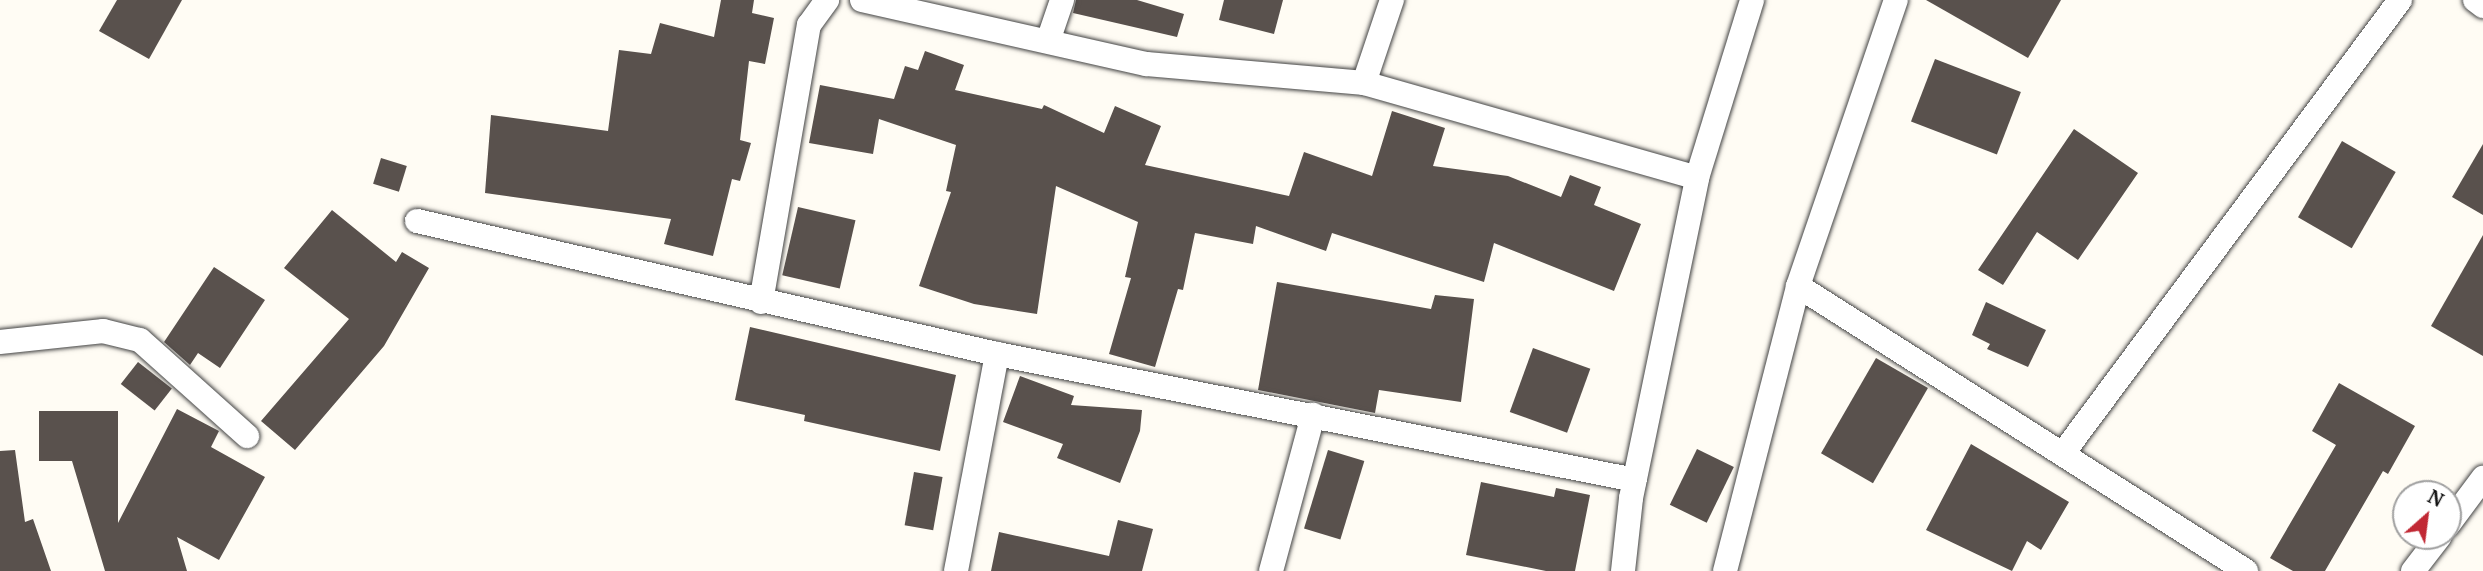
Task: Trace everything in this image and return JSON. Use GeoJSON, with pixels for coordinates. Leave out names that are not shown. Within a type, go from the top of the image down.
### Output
{"type":"FeatureCollection","features":[{"type":"Feature","properties":{"kind":"street"},"geometry":{"type":"LineString","coordinates":[[761,302],[809,25],[827,0]]}},
{"type":"Feature","properties":{"kind":"street"},"geometry":{"type":"LineString","coordinates":[[862,0],[1147,64],[1364,83],[1698,178]]}},
{"type":"Feature","properties":{"kind":"street"},"geometry":{"type":"LineString","coordinates":[[1048,41],[1062,0]]}},
{"type":"Feature","properties":{"kind":"street"},"geometry":{"type":"LineString","coordinates":[[1364,83],[1392,0]]}},
{"type":"Feature","properties":{"kind":"street"},"geometry":{"type":"LineString","coordinates":[[1623,571],[1635,480],[1698,178],[1752,0]]}},
{"type":"Feature","properties":{"kind":"street"},"geometry":{"type":"LineString","coordinates":[[1725,571],[1798,286],[1896,0]]}},
{"type":"Feature","properties":{"kind":"street"},"geometry":{"type":"LineString","coordinates":[[2064,452],[2400,0]]}},
{"type":"Feature","properties":{"kind":"street"},"geometry":{"type":"LineString","coordinates":[[2475,0],[2483,6]]}},
{"type":"Feature","properties":{"kind":"street"},"geometry":{"type":"LineString","coordinates":[[417,222],[997,354],[1635,480]]}},
{"type":"Feature","properties":{"kind":"street"},"geometry":{"type":"LineString","coordinates":[[1798,286],[2064,452],[2246,571]]}},
{"type":"Feature","properties":{"kind":"street"},"geometry":{"type":"LineString","coordinates":[[0,342],[103,331],[140,340],[247,436]]}},
{"type":"Feature","properties":{"kind":"street"},"geometry":{"type":"LineString","coordinates":[[956,571],[997,354]]}},
{"type":"Feature","properties":{"kind":"street"},"geometry":{"type":"LineString","coordinates":[[1271,571],[1312,415]]}},
{"type":"Feature","properties":{"kind":"street"},"geometry":{"type":"LineString","coordinates":[[2462,506],[2483,478]]}},
{"type":"Feature","properties":{"kind":"street"},"geometry":{"type":"LineString","coordinates":[[2413,571],[2429,550]]}},
{"type":"Feature","properties":{"kind":"building"},"geometry":{"type":"Polygon","coordinates":[[[117,0],[182,0],[149,59],[99,31],[117,0]]]}},
{"type":"Feature","properties":{"kind":"building"},"geometry":{"type":"Polygon","coordinates":[[[721,0],[754,0],[752,13],[774,18],[765,64],[749,61],[740,140],[751,143],[740,181],[732,179],[713,256],[664,244],[671,219],[485,193],[491,115],[608,131],[619,50],[651,54],[660,23],[714,37],[721,0]]]}},
{"type":"Feature","properties":{"kind":"building"},"geometry":{"type":"Polygon","coordinates":[[[1076,0],[1137,0],[1184,14],[1177,37],[1073,13],[1076,0]]]}},
{"type":"Feature","properties":{"kind":"building"},"geometry":{"type":"Polygon","coordinates":[[[1224,0],[1283,0],[1274,34],[1219,20],[1224,0]]]}},
{"type":"Feature","properties":{"kind":"building"},"geometry":{"type":"Polygon","coordinates":[[[1926,0],[2061,0],[2028,58],[1926,0]]]}},
{"type":"Feature","properties":{"kind":"building"},"geometry":{"type":"Polygon","coordinates":[[[925,51],[964,65],[955,90],[1042,109],[1044,105],[1104,133],[1115,106],[1161,126],[1145,165],[1289,196],[1304,152],[1372,176],[1392,111],[1445,128],[1433,166],[1508,176],[1561,197],[1570,175],[1601,187],[1594,205],[1641,224],[1614,291],[1494,243],[1484,282],[1332,233],[1326,251],[1256,226],[1253,244],[1195,233],[1183,290],[1178,289],[1155,367],[1109,354],[1131,278],[1125,277],[1138,222],[1056,186],[1037,314],[974,304],[919,286],[951,192],[946,191],[956,145],[879,119],[873,154],[809,143],[820,85],[894,99],[905,66],[918,70],[925,51]]]}},
{"type":"Feature","properties":{"kind":"building"},"geometry":{"type":"Polygon","coordinates":[[[1935,59],[2021,92],[1997,155],[1911,122],[1935,59]]]}},
{"type":"Feature","properties":{"kind":"building"},"geometry":{"type":"Polygon","coordinates":[[[2074,129],[2138,173],[2078,260],[2037,232],[2003,285],[1978,270],[2074,129]]]}},
{"type":"Feature","properties":{"kind":"building"},"geometry":{"type":"Polygon","coordinates":[[[2342,141],[2396,172],[2352,248],[2298,217],[2342,141]]]}},
{"type":"Feature","properties":{"kind":"building"},"geometry":{"type":"Polygon","coordinates":[[[2483,144],[2483,215],[2452,197],[2483,144]]]}},
{"type":"Feature","properties":{"kind":"building"},"geometry":{"type":"Polygon","coordinates":[[[381,158],[407,166],[399,192],[373,184],[381,158]]]}},
{"type":"Feature","properties":{"kind":"building"},"geometry":{"type":"Polygon","coordinates":[[[798,207],[855,220],[840,288],[782,275],[798,207]]]}},
{"type":"Feature","properties":{"kind":"building"},"geometry":{"type":"Polygon","coordinates":[[[332,210],[396,262],[402,252],[429,268],[384,346],[295,450],[261,421],[349,319],[284,268],[332,210]]]}},
{"type":"Feature","properties":{"kind":"building"},"geometry":{"type":"Polygon","coordinates":[[[2483,235],[2483,356],[2431,326],[2483,235]]]}},
{"type":"Feature","properties":{"kind":"building"},"geometry":{"type":"Polygon","coordinates":[[[214,267],[265,300],[220,368],[198,353],[190,365],[164,342],[214,267]]]}},
{"type":"Feature","properties":{"kind":"building"},"geometry":{"type":"Polygon","coordinates":[[[1277,282],[1431,309],[1435,295],[1474,299],[1461,402],[1379,390],[1375,413],[1258,390],[1277,282]]]}},
{"type":"Feature","properties":{"kind":"building"},"geometry":{"type":"Polygon","coordinates":[[[1986,302],[2046,330],[2028,367],[1987,349],[1990,344],[1972,335],[1986,302]]]}},
{"type":"Feature","properties":{"kind":"building"},"geometry":{"type":"Polygon","coordinates":[[[750,327],[956,375],[940,451],[804,421],[805,415],[735,400],[750,327]]]}},
{"type":"Feature","properties":{"kind":"building"},"geometry":{"type":"Polygon","coordinates":[[[1533,348],[1590,369],[1567,433],[1510,412],[1533,348]]]}},
{"type":"Feature","properties":{"kind":"building"},"geometry":{"type":"Polygon","coordinates":[[[1876,358],[1928,388],[1873,483],[1821,453],[1876,358]]]}},
{"type":"Feature","properties":{"kind":"building"},"geometry":{"type":"Polygon","coordinates":[[[138,362],[172,388],[155,411],[121,384],[138,362]]]}},
{"type":"Feature","properties":{"kind":"building"},"geometry":{"type":"Polygon","coordinates":[[[1020,376],[1074,396],[1071,405],[1142,410],[1140,431],[1120,483],[1057,458],[1063,444],[1003,422],[1020,376]]]}},
{"type":"Feature","properties":{"kind":"building"},"geometry":{"type":"Polygon","coordinates":[[[2339,383],[2415,426],[2388,474],[2383,471],[2325,571],[2293,571],[2270,558],[2336,445],[2312,431],[2339,383]]]}},
{"type":"Feature","properties":{"kind":"building"},"geometry":{"type":"Polygon","coordinates":[[[177,409],[219,431],[211,447],[265,477],[219,560],[177,537],[187,571],[105,571],[72,461],[39,461],[39,411],[118,411],[118,523],[177,409]]]}},
{"type":"Feature","properties":{"kind":"building"},"geometry":{"type":"Polygon","coordinates":[[[1971,444],[2069,502],[2041,550],[2027,541],[2012,571],[1926,530],[1971,444]]]}},
{"type":"Feature","properties":{"kind":"building"},"geometry":{"type":"Polygon","coordinates":[[[1697,449],[1734,467],[1707,523],[1670,505],[1697,449]]]}},
{"type":"Feature","properties":{"kind":"building"},"geometry":{"type":"Polygon","coordinates":[[[15,450],[25,522],[33,519],[51,571],[0,571],[0,451],[15,450]]]}},
{"type":"Feature","properties":{"kind":"building"},"geometry":{"type":"Polygon","coordinates":[[[1328,450],[1364,461],[1340,540],[1304,528],[1328,450]]]}},
{"type":"Feature","properties":{"kind":"building"},"geometry":{"type":"Polygon","coordinates":[[[914,472],[943,477],[933,530],[905,525],[914,472]]]}},
{"type":"Feature","properties":{"kind":"building"},"geometry":{"type":"Polygon","coordinates":[[[1481,482],[1554,497],[1556,488],[1590,495],[1575,571],[1546,571],[1466,555],[1481,482]]]}},
{"type":"Feature","properties":{"kind":"building"},"geometry":{"type":"Polygon","coordinates":[[[1118,520],[1153,529],[1142,571],[991,571],[999,532],[1109,556],[1118,520]]]}}]}
